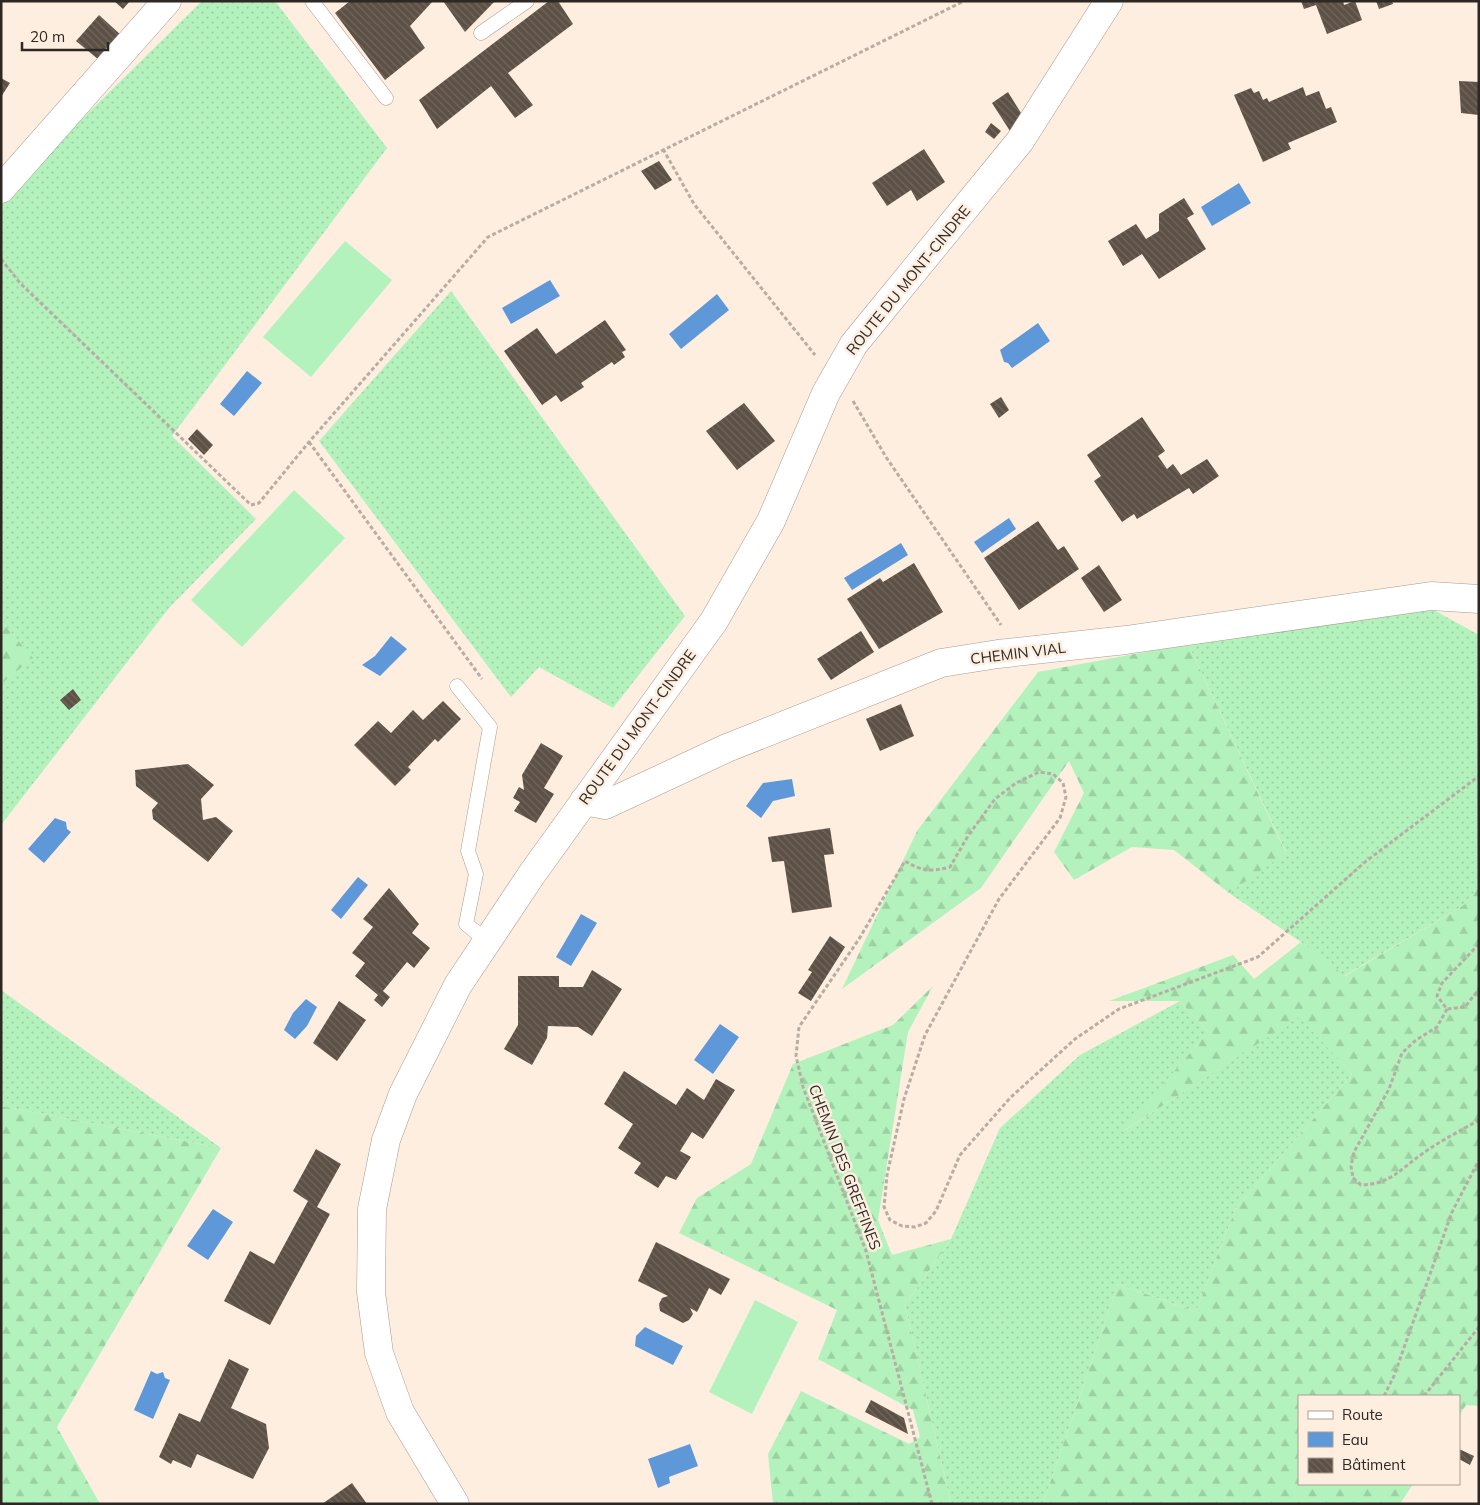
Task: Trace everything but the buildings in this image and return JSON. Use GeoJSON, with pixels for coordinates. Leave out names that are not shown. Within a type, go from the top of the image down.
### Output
{"type":"FeatureCollection","features":[{"type":"Feature","properties":{"kind":"street"},"geometry":{"type":"LineString","coordinates":[[1,189],[167,1]]}},
{"type":"Feature","properties":{"kind":"street","name":"ROUTE DU MONT-CINDRE"},"geometry":{"type":"LineString","coordinates":[[455,1504],[400,1412],[379,1353],[371,1292],[372,1209],[386,1140],[403,1094],[458,986],[487,941],[532,874],[714,621],[771,521],[826,393],[854,344],[1020,141],[1109,1]]}},
{"type":"Feature","properties":{"kind":"street","name":"CHEMIN VIAL"},"geometry":{"type":"LineString","coordinates":[[584,801],[605,804],[727,748],[941,663],[998,654],[1126,640],[1431,596],[1479,599]]}},
{"type":"Feature","properties":{"kind":"lane"},"geometry":{"type":"LineString","coordinates":[[312,1],[386,98]]}},
{"type":"Feature","properties":{"kind":"lane"},"geometry":{"type":"LineString","coordinates":[[481,33],[527,1]]}},
{"type":"Feature","properties":{"kind":"lane"},"geometry":{"type":"LineString","coordinates":[[457,686],[490,727],[468,850],[476,874],[466,924],[487,941]]}},
{"type":"Feature","properties":{"kind":"path"},"geometry":{"type":"LineString","coordinates":[[1,259],[20,283],[251,504],[259,503],[309,442],[488,237],[964,1]]}},
{"type":"Feature","properties":{"kind":"path"},"geometry":{"type":"LineString","coordinates":[[309,442],[483,680]]}},
{"type":"Feature","properties":{"kind":"path","name":"CHEMIN DES GREFFINES"},"geometry":{"type":"LineString","coordinates":[[932,1504],[866,1252],[803,1088],[796,1056],[800,1027],[859,939],[905,861],[918,869],[934,872],[950,867],[968,836],[995,799],[1016,782],[1039,772],[1053,774],[1063,783],[1066,797],[1060,818],[999,899],[925,1035],[904,1099],[887,1175],[884,1207],[890,1220],[902,1226],[915,1227],[926,1223],[936,1211],[960,1155],[1010,1098],[1075,1039],[1119,1009],[1258,957],[1365,862],[1479,776]]}},
{"type":"Feature","properties":{"kind":"path"},"geometry":{"type":"LineString","coordinates":[[1447,1009],[1436,996],[1442,983],[1479,944]]}},
{"type":"Feature","properties":{"kind":"path"},"geometry":{"type":"LineString","coordinates":[[1447,1009],[1465,1007],[1479,989]]}},
{"type":"Feature","properties":{"kind":"path"},"geometry":{"type":"LineString","coordinates":[[1447,1009],[1437,1028],[1416,1040],[1402,1053],[1389,1090],[1354,1152],[1351,1166],[1354,1178],[1361,1185],[1374,1184],[1393,1178],[1422,1154],[1479,1120]]}},
{"type":"Feature","properties":{"kind":"path"},"geometry":{"type":"LineString","coordinates":[[1384,1395],[1394,1376],[1452,1212],[1479,1160]]}},
{"type":"Feature","properties":{"kind":"path"},"geometry":{"type":"LineString","coordinates":[[1425,1395],[1479,1328]]}},
{"type":"Feature","properties":{"kind":"green space"},"geometry":{"type":"Polygon","coordinates":[[[202,1],[275,1],[387,148],[172,436],[256,519],[169,608],[1,825],[1,684],[32,658],[1,621],[1,206],[14,186],[202,1]]]}},
{"type":"Feature","properties":{"kind":"green space"},"geometry":{"type":"Polygon","coordinates":[[[345,241],[392,280],[311,377],[263,337],[345,241]]]}},
{"type":"Feature","properties":{"kind":"green space"},"geometry":{"type":"Polygon","coordinates":[[[451,291],[685,616],[613,708],[539,667],[511,697],[319,441],[451,291]]]}},
{"type":"Feature","properties":{"kind":"green space"},"geometry":{"type":"Polygon","coordinates":[[[294,490],[345,538],[242,647],[191,600],[294,490]]]}},
{"type":"Feature","properties":{"kind":"green space"},"geometry":{"type":"Polygon","coordinates":[[[1430,608],[1479,635],[1479,886],[1464,905],[1344,976],[1301,942],[1229,893],[1286,852],[1188,644],[1430,608]]]}},
{"type":"Feature","properties":{"kind":"green space"},"geometry":{"type":"Polygon","coordinates":[[[1,621],[33,658],[1,684],[1,621]]]}},
{"type":"Feature","properties":{"kind":"green space"},"geometry":{"type":"Polygon","coordinates":[[[1188,644],[1286,853],[1229,893],[1174,850],[1132,847],[1074,880],[1054,852],[1084,793],[1069,761],[981,888],[842,989],[917,831],[1038,672],[1188,644]]]}},
{"type":"Feature","properties":{"kind":"green space"},"geometry":{"type":"Polygon","coordinates":[[[1479,886],[1479,1406],[1466,1405],[1460,1414],[1460,1395],[1298,1395],[1298,1485],[1412,1485],[1400,1504],[1043,1504],[1118,1284],[1196,1312],[1235,1210],[1352,1074],[1299,1017],[1122,1132],[1208,1032],[1180,1001],[1109,1001],[1233,955],[1254,979],[1301,942],[1345,976],[1464,905],[1479,886]]]}},
{"type":"Feature","properties":{"kind":"green space"},"geometry":{"type":"Polygon","coordinates":[[[933,986],[908,1032],[878,1220],[892,1255],[951,1239],[905,1305],[951,1504],[773,1504],[768,1454],[801,1391],[909,1444],[920,1437],[913,1410],[818,1359],[837,1310],[679,1233],[697,1198],[751,1164],[793,1064],[893,1025],[933,986]]]}},
{"type":"Feature","properties":{"kind":"green space"},"geometry":{"type":"Polygon","coordinates":[[[1,990],[221,1148],[1,1106],[1,990]]]}},
{"type":"Feature","properties":{"kind":"green space"},"geometry":{"type":"Polygon","coordinates":[[[1180,1001],[1208,1032],[1124,1131],[1299,1016],[1352,1074],[1235,1210],[1196,1312],[1118,1284],[1043,1504],[951,1504],[905,1305],[951,1239],[1000,1128],[1080,1055],[1180,1001]]]}},
{"type":"Feature","properties":{"kind":"green space"},"geometry":{"type":"Polygon","coordinates":[[[1,1106],[221,1148],[57,1427],[100,1504],[1,1504],[1,1106]]]}},
{"type":"Feature","properties":{"kind":"green space"},"geometry":{"type":"Polygon","coordinates":[[[755,1300],[798,1322],[752,1414],[709,1392],[755,1300]]]}},
{"type":"Feature","properties":{"kind":"water"},"geometry":{"type":"Polygon","coordinates":[[[1239,183],[1251,203],[1212,226],[1201,207],[1239,183]]]}},
{"type":"Feature","properties":{"kind":"water"},"geometry":{"type":"Polygon","coordinates":[[[550,280],[560,296],[511,324],[502,308],[550,280]]]}},
{"type":"Feature","properties":{"kind":"water"},"geometry":{"type":"Polygon","coordinates":[[[717,294],[729,310],[681,349],[669,334],[717,294]]]}},
{"type":"Feature","properties":{"kind":"water"},"geometry":{"type":"Polygon","coordinates":[[[1038,323],[1050,341],[1012,368],[1008,363],[1004,362],[1000,350],[1038,323]]]}},
{"type":"Feature","properties":{"kind":"water"},"geometry":{"type":"Polygon","coordinates":[[[247,371],[262,383],[234,416],[220,404],[247,371]]]}},
{"type":"Feature","properties":{"kind":"water"},"geometry":{"type":"Polygon","coordinates":[[[1009,518],[1016,529],[982,553],[974,542],[1009,518]]]}},
{"type":"Feature","properties":{"kind":"water"},"geometry":{"type":"Polygon","coordinates":[[[901,543],[908,555],[852,590],[844,578],[901,543]]]}},
{"type":"Feature","properties":{"kind":"water"},"geometry":{"type":"Polygon","coordinates":[[[391,636],[407,649],[380,676],[362,665],[375,656],[391,636]]]}},
{"type":"Feature","properties":{"kind":"water"},"geometry":{"type":"Polygon","coordinates":[[[792,779],[795,796],[773,801],[761,818],[746,806],[763,783],[792,779]]]}},
{"type":"Feature","properties":{"kind":"water"},"geometry":{"type":"Polygon","coordinates":[[[55,818],[66,822],[67,829],[71,832],[44,863],[28,849],[55,818]]]}},
{"type":"Feature","properties":{"kind":"water"},"geometry":{"type":"Polygon","coordinates":[[[358,877],[368,885],[341,919],[331,910],[358,877]]]}},
{"type":"Feature","properties":{"kind":"water"},"geometry":{"type":"Polygon","coordinates":[[[581,914],[597,923],[571,966],[556,957],[581,914]]]}},
{"type":"Feature","properties":{"kind":"water"},"geometry":{"type":"Polygon","coordinates":[[[306,999],[317,1007],[307,1026],[295,1039],[284,1030],[293,1013],[306,999]]]}},
{"type":"Feature","properties":{"kind":"water"},"geometry":{"type":"Polygon","coordinates":[[[720,1024],[739,1037],[713,1074],[694,1060],[720,1024]]]}},
{"type":"Feature","properties":{"kind":"water"},"geometry":{"type":"Polygon","coordinates":[[[213,1209],[233,1222],[208,1260],[187,1246],[213,1209]]]}},
{"type":"Feature","properties":{"kind":"water"},"geometry":{"type":"Polygon","coordinates":[[[645,1327],[683,1346],[673,1365],[635,1346],[636,1336],[645,1327]]]}},
{"type":"Feature","properties":{"kind":"water"},"geometry":{"type":"Polygon","coordinates":[[[151,1371],[157,1374],[163,1372],[165,1378],[170,1380],[153,1419],[134,1410],[151,1371]]]}},
{"type":"Feature","properties":{"kind":"water"},"geometry":{"type":"Polygon","coordinates":[[[690,1444],[698,1466],[669,1477],[670,1483],[658,1488],[648,1459],[690,1444]]]}}]}
